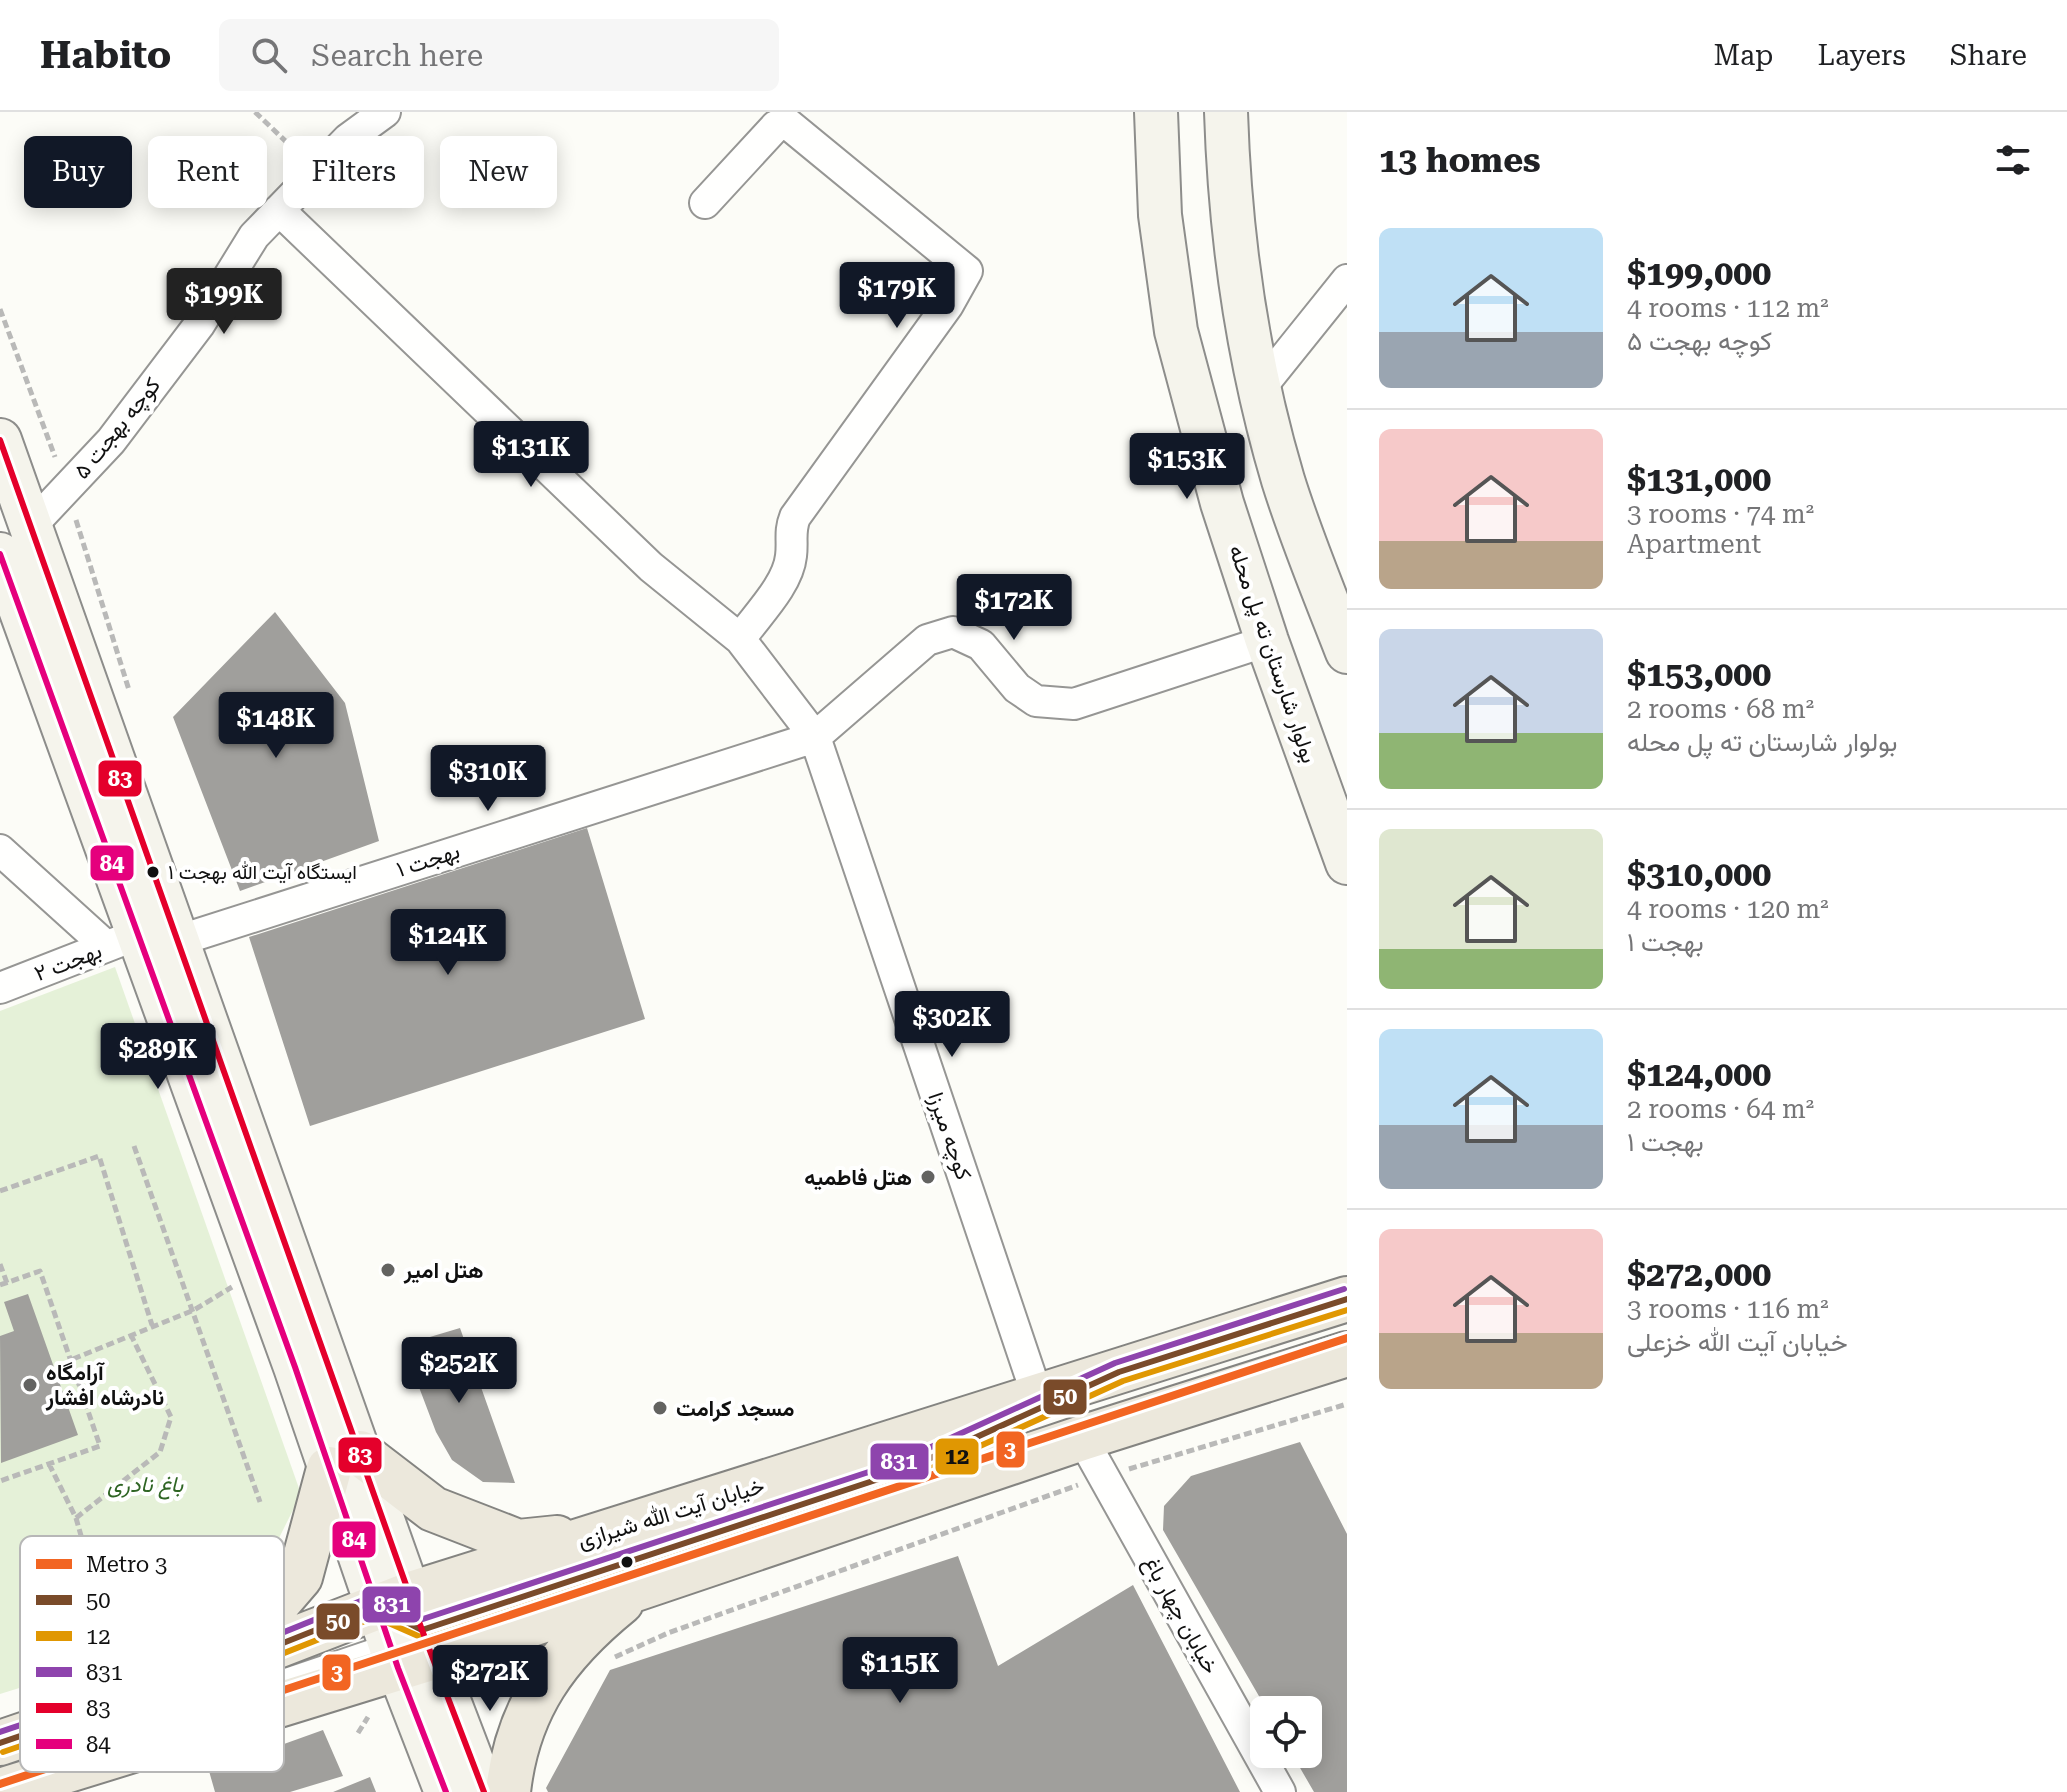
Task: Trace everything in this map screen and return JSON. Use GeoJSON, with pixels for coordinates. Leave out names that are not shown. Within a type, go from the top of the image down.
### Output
{"type":"FeatureCollection","features":[{"type":"Feature","properties":{"kind":"main road","name":"بولوار شارستان ته پل محله"},"geometry":{"type":"LineString","coordinates":[[1156,112],[1160,215],[1176,331],[1222,503],[1267,641],[1347,863]]}},
{"type":"Feature","properties":{"kind":"main road"},"geometry":{"type":"LineString","coordinates":[[1226,112],[1229,206],[1246,328],[1284,480],[1347,652]]}},
{"type":"Feature","properties":{"kind":"main road"},"geometry":{"type":"LineString","coordinates":[[0,440],[177,941],[345,1461],[405,1633],[446,1792]]}},
{"type":"Feature","properties":{"kind":"main road"},"geometry":{"type":"LineString","coordinates":[[2,566],[121,941],[261,1276],[345,1461],[433,1509],[518,1542],[607,1533]]}},
{"type":"Feature","properties":{"kind":"main road","name":"خیابان آیت الله شیرازی"},"geometry":{"type":"LineString","coordinates":[[284,1680],[405,1633],[607,1533],[1347,1299]]}},
{"type":"Feature","properties":{"kind":"main road","name":"خیابان آیت الله شیرازی"},"geometry":{"type":"LineString","coordinates":[[284,1656],[642,1585],[1082,1438],[1347,1354]]}},
{"type":"Feature","properties":{"kind":"main road"},"geometry":{"type":"LineString","coordinates":[[284,1596],[300,1577],[345,1461]]}},
{"type":"Feature","properties":{"kind":"main road"},"geometry":{"type":"LineString","coordinates":[[508,1792],[511,1761],[537,1690],[581,1634],[642,1585]]}},
{"type":"Feature","properties":{"kind":"main road"},"geometry":{"type":"LineString","coordinates":[[405,1633],[484,1792]]}},
{"type":"Feature","properties":{"kind":"main road","name":"خیابان آیت الله شیرازی"},"geometry":{"type":"LineString","coordinates":[[0,1743],[20,1736]]}},
{"type":"Feature","properties":{"kind":"main road","name":"خیابان آیت الله شیرازی"},"geometry":{"type":"LineString","coordinates":[[0,1791],[49,1772]]}},
{"type":"Feature","properties":{"kind":"street","name":"کوچه بهجت ۵"},"geometry":{"type":"LineString","coordinates":[[352,136],[385,112]]}},
{"type":"Feature","properties":{"kind":"street"},"geometry":{"type":"LineString","coordinates":[[705,203],[776,126],[788,124],[964,265],[967,271],[948,305],[795,517],[789,533],[791,556],[783,579],[740,639]]}},
{"type":"Feature","properties":{"kind":"street","name":"کوچه بهجت ۵"},"geometry":{"type":"LineString","coordinates":[[32,525],[111,441],[199,325],[254,236],[283,206]]}},
{"type":"Feature","properties":{"kind":"street","name":"کوچه میرزا"},"geometry":{"type":"LineString","coordinates":[[279,210],[651,567],[740,639],[815,737],[1038,1398]]}},
{"type":"Feature","properties":{"kind":"street"},"geometry":{"type":"LineString","coordinates":[[1261,387],[1347,280]]}},
{"type":"Feature","properties":{"kind":"street"},"geometry":{"type":"LineString","coordinates":[[815,737],[927,640],[953,632],[981,645],[1017,688],[1036,701],[1074,704],[1267,641]]}},
{"type":"Feature","properties":{"kind":"street","name":"بهجت ۱"},"geometry":{"type":"LineString","coordinates":[[177,941],[815,737]]}},
{"type":"Feature","properties":{"kind":"street"},"geometry":{"type":"LineString","coordinates":[[0,850],[121,941]]}},
{"type":"Feature","properties":{"kind":"street","name":"بهجت ۲"},"geometry":{"type":"LineString","coordinates":[[0,988],[121,941]]}},
{"type":"Feature","properties":{"kind":"street","name":"خیابان چهار باغ"},"geometry":{"type":"LineString","coordinates":[[1082,1438],[1280,1792]]}},
{"type":"Feature","properties":{"kind":"lane"},"geometry":{"type":"LineString","coordinates":[[284,1675],[900,1472],[1119,1372]]}},
{"type":"Feature","properties":{"kind":"lane"},"geometry":{"type":"LineString","coordinates":[[0,1773],[20,1766]]}},
{"type":"Feature","properties":{"kind":"path"},"geometry":{"type":"LineString","coordinates":[[255,112],[283,139]]}},
{"type":"Feature","properties":{"kind":"path"},"geometry":{"type":"LineString","coordinates":[[0,309],[67,490],[133,703]]}},
{"type":"Feature","properties":{"kind":"path"},"geometry":{"type":"LineString","coordinates":[[134,1146],[260,1502]]}},
{"type":"Feature","properties":{"kind":"path"},"geometry":{"type":"LineString","coordinates":[[0,1191],[99,1156],[152,1325]]}},
{"type":"Feature","properties":{"kind":"path"},"geometry":{"type":"LineString","coordinates":[[0,1264],[3,1284],[40,1271],[73,1359],[100,1446],[0,1481]]}},
{"type":"Feature","properties":{"kind":"path"},"geometry":{"type":"LineString","coordinates":[[73,1359],[130,1333],[194,1310],[228,1288],[261,1276]]}},
{"type":"Feature","properties":{"kind":"path"},"geometry":{"type":"LineString","coordinates":[[76,1518],[160,1452],[171,1417],[130,1333]]}},
{"type":"Feature","properties":{"kind":"path"},"geometry":{"type":"LineString","coordinates":[[610,1659],[668,1633],[1103,1476],[1347,1404]]}},
{"type":"Feature","properties":{"kind":"path"},"geometry":{"type":"LineString","coordinates":[[49,1464],[76,1518],[81,1536]]}},
{"type":"Feature","properties":{"kind":"path"},"geometry":{"type":"LineString","coordinates":[[358,1733],[369,1716]]}},
{"type":"Feature","properties":{"kind":"green space","name":"باغ نادری"},"geometry":{"type":"Polygon","coordinates":[[[115,967],[301,1494],[280,1536],[20,1536],[20,1688],[0,1694],[0,1011],[115,967]]]}},
{"type":"Feature","properties":{"kind":"building"},"geometry":{"type":"Polygon","coordinates":[[[275,612],[345,703],[379,841],[240,891],[173,717],[275,612]]]}},
{"type":"Feature","properties":{"kind":"building"},"geometry":{"type":"Polygon","coordinates":[[[587,828],[645,1019],[310,1126],[249,937],[587,828]]]}},
{"type":"Feature","properties":{"kind":"building","name":"آرامگاه نادرشاه افشار"},"geometry":{"type":"Polygon","coordinates":[[[28,1294],[78,1435],[1,1463],[0,1336],[14,1331],[4,1302],[28,1294]]]}},
{"type":"Feature","properties":{"kind":"building"},"geometry":{"type":"Polygon","coordinates":[[[460,1328],[515,1483],[483,1482],[452,1460],[436,1432],[403,1345],[460,1328]]]}},
{"type":"Feature","properties":{"kind":"building"},"geometry":{"type":"Polygon","coordinates":[[[1300,1442],[1347,1534],[1347,1792],[1314,1792],[1300,1768],[1322,1768],[1322,1696],[1259,1696],[1163,1530],[1164,1506],[1191,1476],[1300,1442]]]}},
{"type":"Feature","properties":{"kind":"building"},"geometry":{"type":"Polygon","coordinates":[[[958,1556],[998,1666],[1133,1585],[1240,1792],[548,1792],[546,1788],[610,1670],[958,1556]]]}},
{"type":"Feature","properties":{"kind":"building"},"geometry":{"type":"Polygon","coordinates":[[[323,1730],[343,1776],[290,1792],[215,1792],[209,1772],[284,1772],[284,1744],[323,1730]]]}},
{"type":"Feature","properties":{"kind":"building"},"geometry":{"type":"Polygon","coordinates":[[[370,1777],[376,1792],[333,1792],[370,1777]]]}},
{"type":"Feature","properties":{"kind":"metro line","name":"3"},"geometry":{"type":"LineString","coordinates":[[284,1690],[1347,1338]]}},
{"type":"Feature","properties":{"kind":"metro line","name":"3"},"geometry":{"type":"LineString","coordinates":[[0,1784],[36,1772]]}},
{"type":"Feature","properties":{"kind":"transit line","name":"83"},"geometry":{"type":"LineString","coordinates":[[0,440],[422,1630],[484,1792]]}},
{"type":"Feature","properties":{"kind":"transit line","name":"84"},"geometry":{"type":"LineString","coordinates":[[0,554],[295,1367],[398,1668],[446,1792]]}},
{"type":"Feature","properties":{"kind":"transit line","name":"831"},"geometry":{"type":"LineString","coordinates":[[284,1632],[373,1596],[423,1619],[896,1463],[1115,1363],[1344,1289]]}},
{"type":"Feature","properties":{"kind":"transit line","name":"50"},"geometry":{"type":"LineString","coordinates":[[284,1643],[376,1606],[422,1630],[900,1472],[1119,1372],[1347,1299]]}},
{"type":"Feature","properties":{"kind":"transit line","name":"12"},"geometry":{"type":"LineString","coordinates":[[284,1653],[375,1617],[425,1639],[903,1481],[1123,1381],[1347,1310]]}},
{"type":"Feature","properties":{"kind":"transit line","name":"831"},"geometry":{"type":"LineString","coordinates":[[0,1732],[20,1725]]}},
{"type":"Feature","properties":{"kind":"transit line","name":"50"},"geometry":{"type":"LineString","coordinates":[[0,1743],[20,1736]]}},
{"type":"Feature","properties":{"kind":"transit line","name":"12"},"geometry":{"type":"LineString","coordinates":[[3,1752],[20,1746]]}},
{"type":"Feature","properties":{"kind":"place","name":"ایستگاه آیت الله بهجت ۱"},"geometry":{"type":"Point","coordinates":[153,872]}},
{"type":"Feature","properties":{"kind":"place","name":"هتل فاطمیه"},"geometry":{"type":"Point","coordinates":[928,1177]}},
{"type":"Feature","properties":{"kind":"place","name":"هتل امیر"},"geometry":{"type":"Point","coordinates":[388,1270]}},
{"type":"Feature","properties":{"kind":"place","name":"آرامگاه نادرشاه افشار"},"geometry":{"type":"Point","coordinates":[30,1385]}},
{"type":"Feature","properties":{"kind":"place","name":"مسجد کرامت"},"geometry":{"type":"Point","coordinates":[660,1408]}}]}
